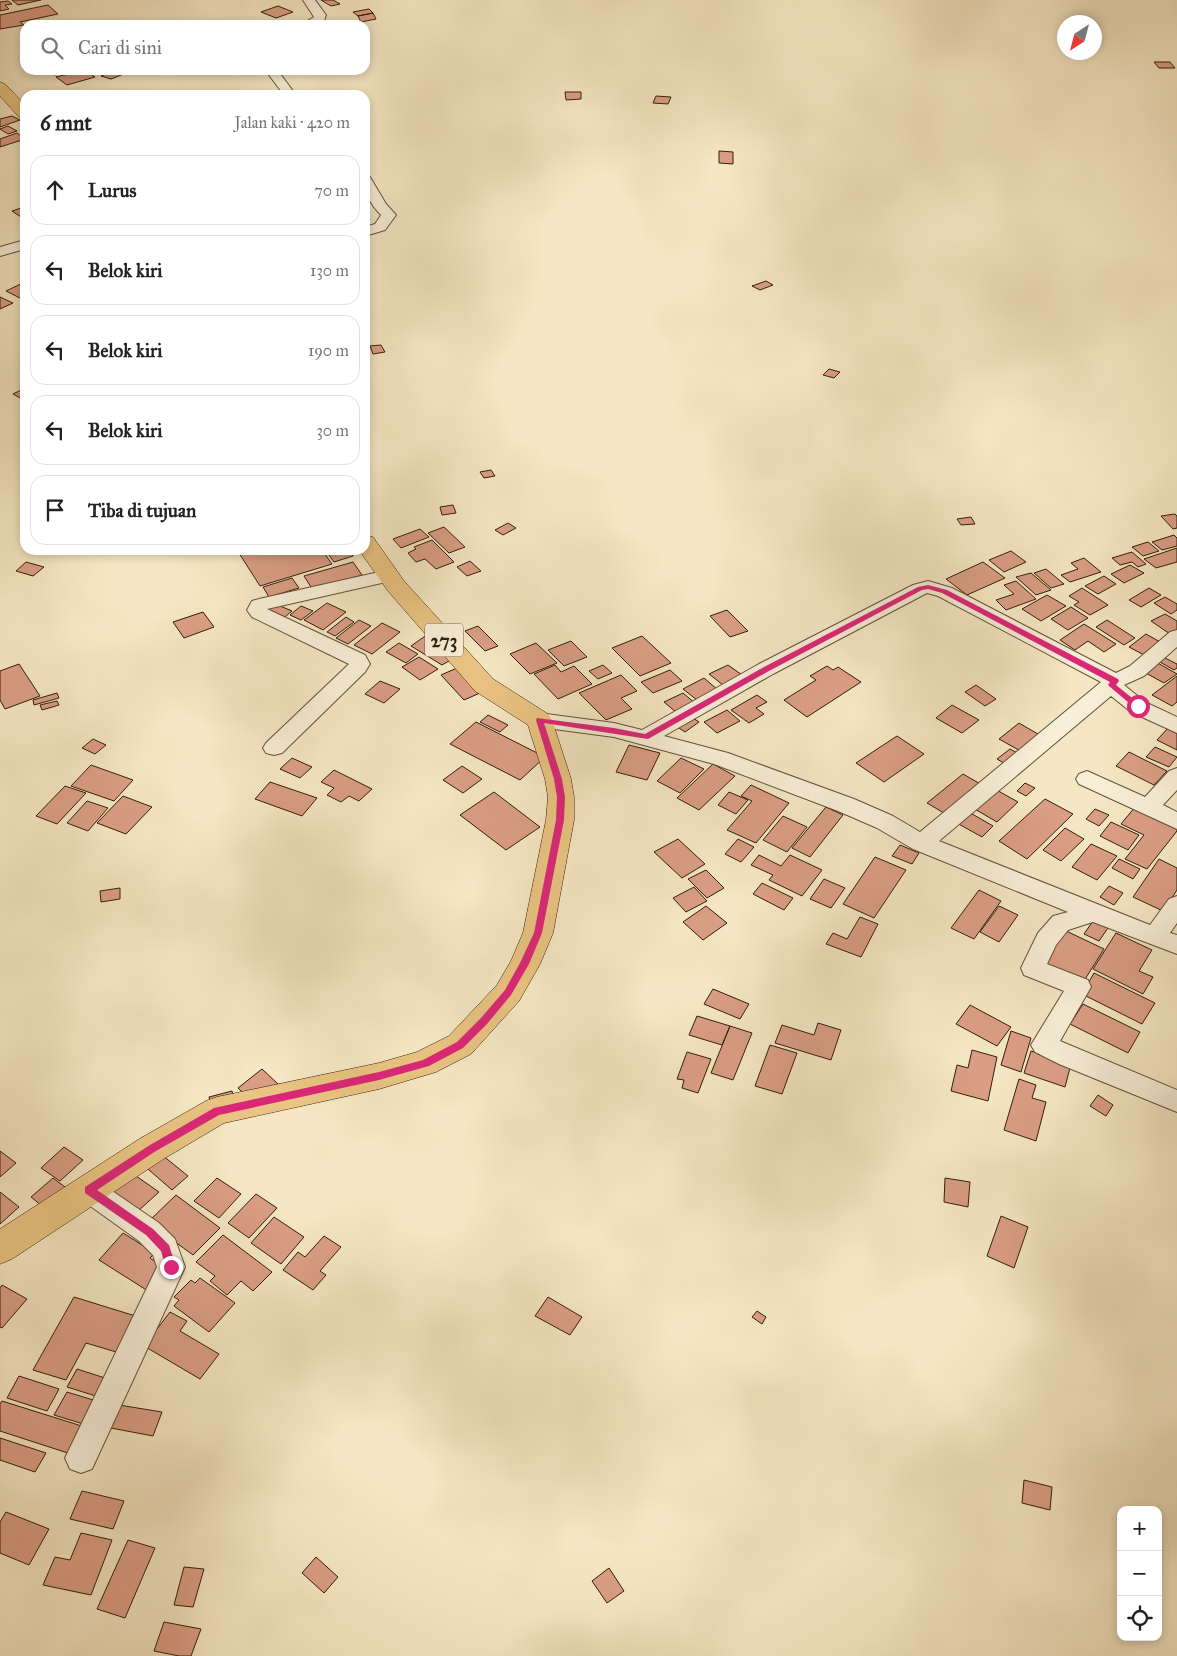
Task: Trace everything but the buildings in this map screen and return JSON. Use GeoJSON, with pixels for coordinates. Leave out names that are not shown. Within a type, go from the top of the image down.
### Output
{"type":"FeatureCollection","features":[{"type":"Feature","properties":{"kind":"main road"},"geometry":{"type":"LineString","coordinates":[[0,87],[20,109]]}},
{"type":"Feature","properties":{"kind":"main road","name":"273"},"geometry":{"type":"LineString","coordinates":[[370,549],[388,576],[484,685],[540,720]]}},
{"type":"Feature","properties":{"kind":"main road"},"geometry":{"type":"LineString","coordinates":[[0,1248],[153,1148],[217,1111],[379,1076],[425,1063],[460,1045],[508,993],[538,933],[560,820],[561,797],[558,779],[540,720]]}},
{"type":"Feature","properties":{"kind":"street"},"geometry":{"type":"LineString","coordinates":[[309,0],[320,15],[320,19],[318,20]]}},
{"type":"Feature","properties":{"kind":"street"},"geometry":{"type":"LineString","coordinates":[[275,75],[286,90]]}},
{"type":"Feature","properties":{"kind":"street"},"geometry":{"type":"LineString","coordinates":[[370,189],[380,206],[389,215],[380,228],[370,231]]}},
{"type":"Feature","properties":{"kind":"street"},"geometry":{"type":"LineString","coordinates":[[0,252],[20,246]]}},
{"type":"Feature","properties":{"kind":"street"},"geometry":{"type":"LineString","coordinates":[[274,748],[360,664],[358,660],[259,613],[257,610],[259,605],[388,576]]}},
{"type":"Feature","properties":{"kind":"street"},"geometry":{"type":"LineString","coordinates":[[646,737],[766,669],[920,588],[928,587],[945,592],[1113,683],[1138,706],[1177,726]]}},
{"type":"Feature","properties":{"kind":"street"},"geometry":{"type":"LineString","coordinates":[[921,842],[1113,683],[1137,671],[1177,636]]}},
{"type":"Feature","properties":{"kind":"street"},"geometry":{"type":"LineString","coordinates":[[540,720],[614,730],[720,758],[846,805],[885,822],[921,842],[1177,945]]}},
{"type":"Feature","properties":{"kind":"street"},"geometry":{"type":"LineString","coordinates":[[1149,807],[1177,776]]}},
{"type":"Feature","properties":{"kind":"street"},"geometry":{"type":"LineString","coordinates":[[1087,779],[1177,821]]}},
{"type":"Feature","properties":{"kind":"street"},"geometry":{"type":"LineString","coordinates":[[1155,936],[1177,905]]}},
{"type":"Feature","properties":{"kind":"street"},"geometry":{"type":"LineString","coordinates":[[1089,910],[1087,915],[1078,920],[1061,922],[1046,940],[1033,968],[1079,987],[1044,1045],[1068,1057],[1177,1101]]}},
{"type":"Feature","properties":{"kind":"street"},"geometry":{"type":"LineString","coordinates":[[81,1458],[171,1267],[165,1248],[149,1232],[89,1190]]}},
{"type":"Feature","properties":{"kind":"route"},"geometry":{"type":"LineString","coordinates":[[171,1267],[165,1248],[149,1232],[89,1190],[153,1148],[217,1111],[379,1076],[425,1063],[460,1045],[508,993],[538,933],[560,820],[561,797],[558,779],[540,720],[614,730],[646,737],[766,669],[920,588],[928,587],[945,592],[1116,681],[1111,685],[1138,706]]}}]}
